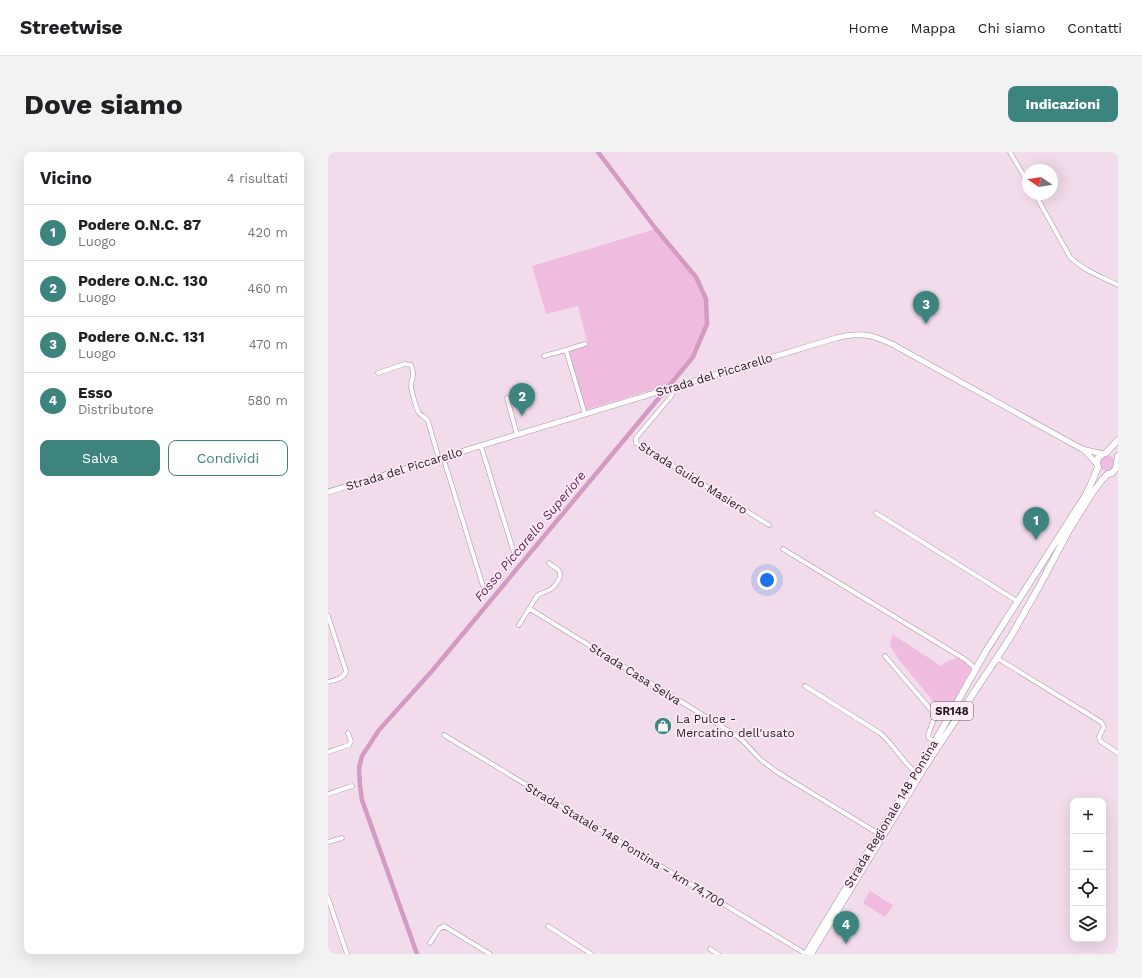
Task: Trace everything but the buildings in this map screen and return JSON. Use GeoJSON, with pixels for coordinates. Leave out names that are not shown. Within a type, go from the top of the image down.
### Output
{"type":"FeatureCollection","features":[{"type":"Feature","properties":{"kind":"main road","name":"Strada Regionale 148 Pontina"},"geometry":{"type":"LineString","coordinates":[[806,954],[935,742],[976,668],[1017,601],[1085,496],[1092,484],[1098,458],[1118,440]]}},
{"type":"Feature","properties":{"kind":"main road","name":"Strada Regionale 148 Pontina"},"geometry":{"type":"LineString","coordinates":[[811,954],[926,765],[998,658],[1093,491],[1109,473],[1116,468],[1118,460],[1112,454],[1105,453]]}},
{"type":"Feature","properties":{"kind":"main road"},"geometry":{"type":"LineString","coordinates":[[1097,466],[1102,472],[1109,473]]}},
{"type":"Feature","properties":{"kind":"street"},"geometry":{"type":"LineString","coordinates":[[1010,152],[1022,173]]}},
{"type":"Feature","properties":{"kind":"street"},"geometry":{"type":"LineString","coordinates":[[1038,200],[1070,257],[1075,262],[1118,285]]}},
{"type":"Feature","properties":{"kind":"street","name":"Strada del Piccarello"},"geometry":{"type":"LineString","coordinates":[[328,492],[839,337],[855,334],[867,334],[880,338],[1082,449],[1105,453]]}},
{"type":"Feature","properties":{"kind":"street"},"geometry":{"type":"LineString","coordinates":[[544,356],[585,344]]}},
{"type":"Feature","properties":{"kind":"street"},"geometry":{"type":"LineString","coordinates":[[566,350],[585,414]]}},
{"type":"Feature","properties":{"kind":"street"},"geometry":{"type":"LineString","coordinates":[[378,373],[405,364],[411,365],[414,375],[411,385],[418,412],[428,421],[483,586]]}},
{"type":"Feature","properties":{"kind":"street","name":"Strada Guido Masiero"},"geometry":{"type":"LineString","coordinates":[[674,387],[672,395],[636,438],[636,443],[769,525]]}},
{"type":"Feature","properties":{"kind":"street"},"geometry":{"type":"LineString","coordinates":[[507,398],[517,435]]}},
{"type":"Feature","properties":{"kind":"street"},"geometry":{"type":"LineString","coordinates":[[481,446],[514,553]]}},
{"type":"Feature","properties":{"kind":"street","name":"Strada del Piccarello"},"geometry":{"type":"LineString","coordinates":[[1082,449],[1097,466]]}},
{"type":"Feature","properties":{"kind":"street"},"geometry":{"type":"LineString","coordinates":[[1109,473],[1118,474]]}},
{"type":"Feature","properties":{"kind":"street"},"geometry":{"type":"LineString","coordinates":[[876,513],[1017,601]]}},
{"type":"Feature","properties":{"kind":"street"},"geometry":{"type":"LineString","coordinates":[[783,549],[966,660],[976,668]]}},
{"type":"Feature","properties":{"kind":"street"},"geometry":{"type":"LineString","coordinates":[[519,625],[538,595],[552,588],[560,576],[558,570],[549,564]]}},
{"type":"Feature","properties":{"kind":"street","name":"Strada Casa Selva"},"geometry":{"type":"LineString","coordinates":[[530,609],[737,736],[761,760],[777,772],[879,834]]}},
{"type":"Feature","properties":{"kind":"street"},"geometry":{"type":"LineString","coordinates":[[328,616],[330,629],[345,670],[345,675],[341,678],[328,682]]}},
{"type":"Feature","properties":{"kind":"street"},"geometry":{"type":"LineString","coordinates":[[885,656],[932,711],[934,719],[928,735],[935,742]]}},
{"type":"Feature","properties":{"kind":"street"},"geometry":{"type":"LineString","coordinates":[[998,658],[1101,722],[1104,727],[1099,737],[1100,741],[1118,753]]}},
{"type":"Feature","properties":{"kind":"street"},"geometry":{"type":"LineString","coordinates":[[805,686],[882,735],[916,773]]}},
{"type":"Feature","properties":{"kind":"street"},"geometry":{"type":"LineString","coordinates":[[328,752],[349,745],[351,741],[348,733]]}},
{"type":"Feature","properties":{"kind":"street","name":"Strada Statale 148 Pontina – km 74,700"},"geometry":{"type":"LineString","coordinates":[[444,735],[806,954]]}},
{"type":"Feature","properties":{"kind":"street"},"geometry":{"type":"LineString","coordinates":[[328,794],[352,786]]}},
{"type":"Feature","properties":{"kind":"street"},"geometry":{"type":"LineString","coordinates":[[328,842],[342,838]]}},
{"type":"Feature","properties":{"kind":"street"},"geometry":{"type":"LineString","coordinates":[[328,898],[347,954]]}},
{"type":"Feature","properties":{"kind":"street"},"geometry":{"type":"LineString","coordinates":[[430,943],[439,928],[444,926],[490,954]]}},
{"type":"Feature","properties":{"kind":"street"},"geometry":{"type":"LineString","coordinates":[[548,926],[591,954]]}},
{"type":"Feature","properties":{"kind":"street"},"geometry":{"type":"LineString","coordinates":[[710,949],[718,954]]}},
{"type":"Feature","properties":{"kind":"shaded area"},"geometry":{"type":"Polygon","coordinates":[[[656,229],[696,277],[706,299],[707,324],[693,357],[671,384],[586,410],[569,351],[588,345],[578,306],[546,314],[532,266],[656,229]]]}},
{"type":"Feature","properties":{"kind":"shaded area"},"geometry":{"type":"Polygon","coordinates":[[[1104,455],[1110,455],[1115,460],[1113,469],[1110,471],[1104,471],[1099,466],[1099,460],[1104,455]]]}},
{"type":"Feature","properties":{"kind":"shaded area"},"geometry":{"type":"Polygon","coordinates":[[[892,634],[941,666],[946,662],[959,657],[972,667],[946,717],[900,661],[890,646],[892,634]]]}},
{"type":"Feature","properties":{"kind":"shaded area"},"geometry":{"type":"Polygon","coordinates":[[[870,891],[893,905],[885,917],[863,903],[870,891]]]}},
{"type":"Feature","properties":{"kind":"waterway","name":"Fosso Piccarello Superiore"},"geometry":{"type":"LineString","coordinates":[[417,954],[362,800],[359,768],[362,756],[379,730],[432,671],[693,357],[707,324],[706,299],[696,277],[656,229],[598,152]]}},
{"type":"Feature","properties":{"kind":"place","name":"Podere O.N.C. 131"},"geometry":{"type":"Point","coordinates":[926,324]}},
{"type":"Feature","properties":{"kind":"place","name":"Podere O.N.C. 130"},"geometry":{"type":"Point","coordinates":[522,416]}},
{"type":"Feature","properties":{"kind":"place","name":"Podere O.N.C. 87"},"geometry":{"type":"Point","coordinates":[1036,540]}},
{"type":"Feature","properties":{"kind":"place","name":"La Pulce - Mercatino dell'usato"},"geometry":{"type":"Point","coordinates":[663,726]}},
{"type":"Feature","properties":{"kind":"place","name":"Esso"},"geometry":{"type":"Point","coordinates":[846,944]}}]}
